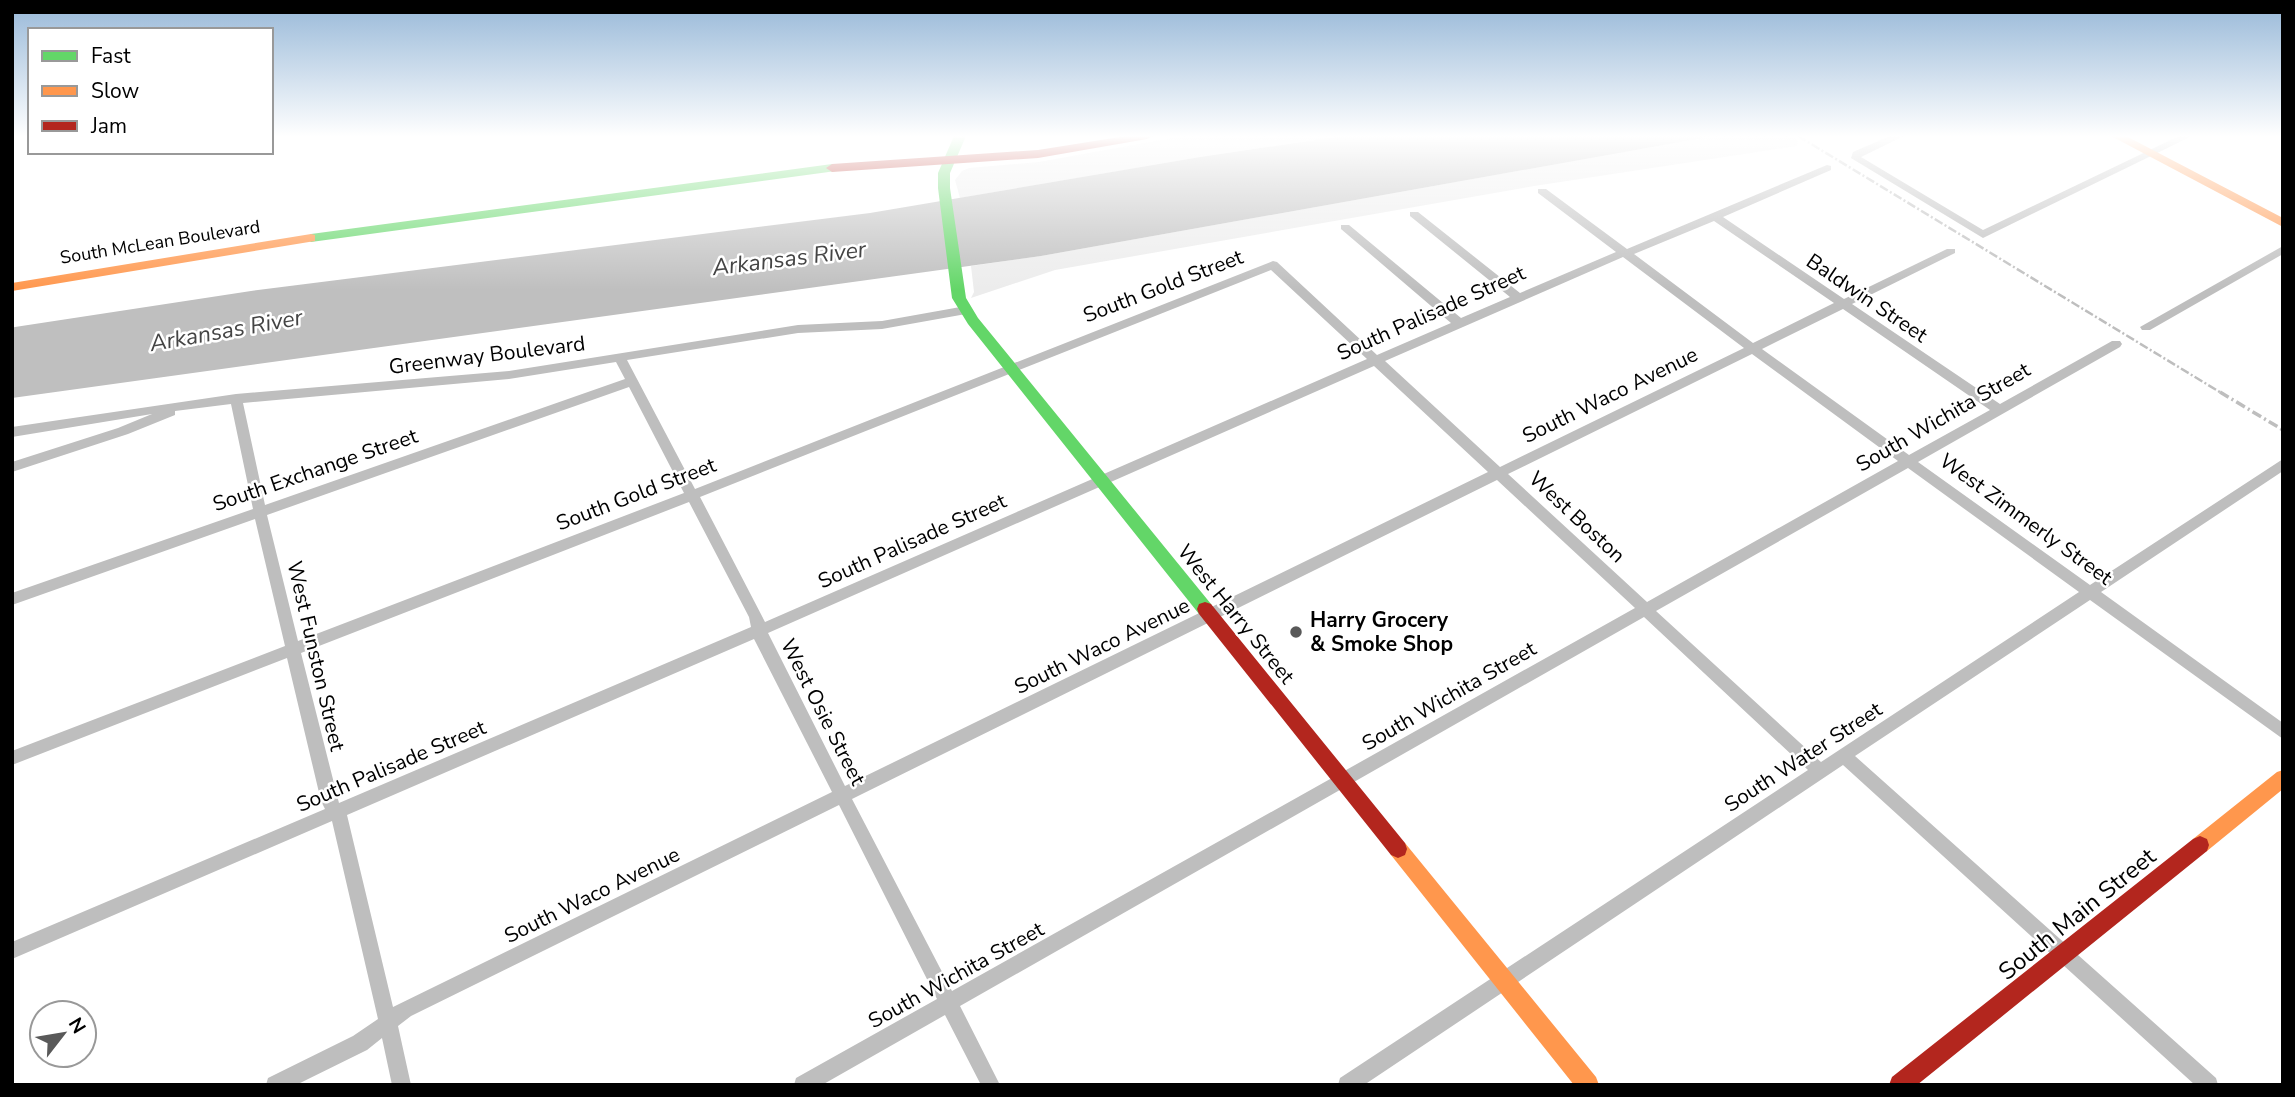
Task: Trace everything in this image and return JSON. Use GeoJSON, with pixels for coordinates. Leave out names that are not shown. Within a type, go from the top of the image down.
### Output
{"type":"FeatureCollection","features":[{"type":"Feature","properties":{"kind":"street","name":"South McLean Boulevard"},"geometry":{"type":"LineString","coordinates":[[12,287],[281,242],[683,187]]}},
{"type":"Feature","properties":{"kind":"street","name":"West Harry Street"},"geometry":{"type":"LineString","coordinates":[[944,187],[962,304],[1010,368],[1588,1085]]}},
{"type":"Feature","properties":{"kind":"street","name":"South Palisade Street"},"geometry":{"type":"LineString","coordinates":[[12,951],[760,630],[1519,298],[1783,187]]}},
{"type":"Feature","properties":{"kind":"street"},"geometry":{"type":"LineString","coordinates":[[1904,187],[1983,235],[2082,187]]}},
{"type":"Feature","properties":{"kind":"street"},"geometry":{"type":"LineString","coordinates":[[2214,187],[2283,223]]}},
{"type":"Feature","properties":{"kind":"street","name":"West Zimmerly Street"},"geometry":{"type":"LineString","coordinates":[[1542,191],[1752,348],[2283,732]]}},
{"type":"Feature","properties":{"kind":"street"},"geometry":{"type":"LineString","coordinates":[[1414,214],[1519,298]]}},
{"type":"Feature","properties":{"kind":"street","name":"Baldwin Street"},"geometry":{"type":"LineString","coordinates":[[1715,217],[1998,409]]}},
{"type":"Feature","properties":{"kind":"street"},"geometry":{"type":"LineString","coordinates":[[1346,227],[1460,324]]}},
{"type":"Feature","properties":{"kind":"street"},"geometry":{"type":"LineString","coordinates":[[2146,327],[2283,249]]}},
{"type":"Feature","properties":{"kind":"street","name":"South Waco Avenue"},"geometry":{"type":"LineString","coordinates":[[275,1085],[359,1043],[405,1010],[1951,251]]}},
{"type":"Feature","properties":{"kind":"street","name":"West Boston"},"geometry":{"type":"LineString","coordinates":[[1273,265],[1820,771]]}},
{"type":"Feature","properties":{"kind":"street","name":"South Gold Street"},"geometry":{"type":"LineString","coordinates":[[12,758],[692,495],[1273,265]]}},
{"type":"Feature","properties":{"kind":"street","name":"Greenway Boulevard"},"geometry":{"type":"LineString","coordinates":[[12,432],[195,403],[467,380],[798,329],[882,325],[962,304]]}},
{"type":"Feature","properties":{"kind":"street","name":"South Wichita Street"},"geometry":{"type":"LineString","coordinates":[[803,1085],[2116,344]]}},
{"type":"Feature","properties":{"kind":"street","name":"West Osie Street"},"geometry":{"type":"LineString","coordinates":[[620,358],[756,617],[841,795],[991,1085]]}},
{"type":"Feature","properties":{"kind":"street","name":"South Exchange Street"},"geometry":{"type":"LineString","coordinates":[[12,599],[632,381]]}},
{"type":"Feature","properties":{"kind":"street","name":"West Funston Street"},"geometry":{"type":"LineString","coordinates":[[236,398],[292,649],[329,801],[342,822],[402,1085]]}},
{"type":"Feature","properties":{"kind":"street"},"geometry":{"type":"LineString","coordinates":[[12,467],[123,431],[195,403]]}},
{"type":"Feature","properties":{"kind":"street","name":"South Water Street"},"geometry":{"type":"LineString","coordinates":[[1346,1085],[2283,464]]}},
{"type":"Feature","properties":{"kind":"street"},"geometry":{"type":"LineString","coordinates":[[1844,756],[2209,1085]]}},
{"type":"Feature","properties":{"kind":"street","name":"South Main Street"},"geometry":{"type":"LineString","coordinates":[[1900,1085],[2283,778]]}},
{"type":"Feature","properties":{"kind":"shaded area"},"geometry":{"type":"Polygon","coordinates":[[[957,187],[1023,187],[960,198],[957,187]]]}},
{"type":"Feature","properties":{"kind":"shaded area"},"geometry":{"type":"Polygon","coordinates":[[[1427,187],[1527,187],[1055,270],[971,298],[974,292],[971,266],[1427,187]]]}},
{"type":"Feature","properties":{"kind":"water","name":"Arkansas River"},"geometry":{"type":"Polygon","coordinates":[[[1022,187],[1427,187],[1041,256],[12,398],[12,328],[15,327],[251,291],[870,213],[1022,187]]]}},
{"type":"Feature","properties":{"kind":"railway"},"geometry":{"type":"LineString","coordinates":[[1882,187],[2223,394]]}},
{"type":"Feature","properties":{"kind":"railway"},"geometry":{"type":"LineString","coordinates":[[2220,392],[2283,430]]}},
{"type":"Feature","properties":{"kind":"traffic: fast"},"geometry":{"type":"LineString","coordinates":[[311,238],[689,187]]}},
{"type":"Feature","properties":{"kind":"traffic: fast"},"geometry":{"type":"LineString","coordinates":[[944,187],[959,298],[973,321],[1205,609]]}},
{"type":"Feature","properties":{"kind":"traffic: slow"},"geometry":{"type":"LineString","coordinates":[[2215,187],[2283,223]]}},
{"type":"Feature","properties":{"kind":"traffic: slow"},"geometry":{"type":"LineString","coordinates":[[12,287],[311,238]]}},
{"type":"Feature","properties":{"kind":"traffic: slow"},"geometry":{"type":"LineString","coordinates":[[2200,845],[2283,778]]}},
{"type":"Feature","properties":{"kind":"traffic: slow"},"geometry":{"type":"LineString","coordinates":[[1398,849],[1588,1085]]}},
{"type":"Feature","properties":{"kind":"traffic: jam"},"geometry":{"type":"LineString","coordinates":[[1205,609],[1398,849]]}},
{"type":"Feature","properties":{"kind":"traffic: jam"},"geometry":{"type":"LineString","coordinates":[[1900,1085],[2200,845]]}},
{"type":"Feature","properties":{"kind":"place","name":"Harry Grocery & Smoke Shop"},"geometry":{"type":"Point","coordinates":[1296,632]}}]}
